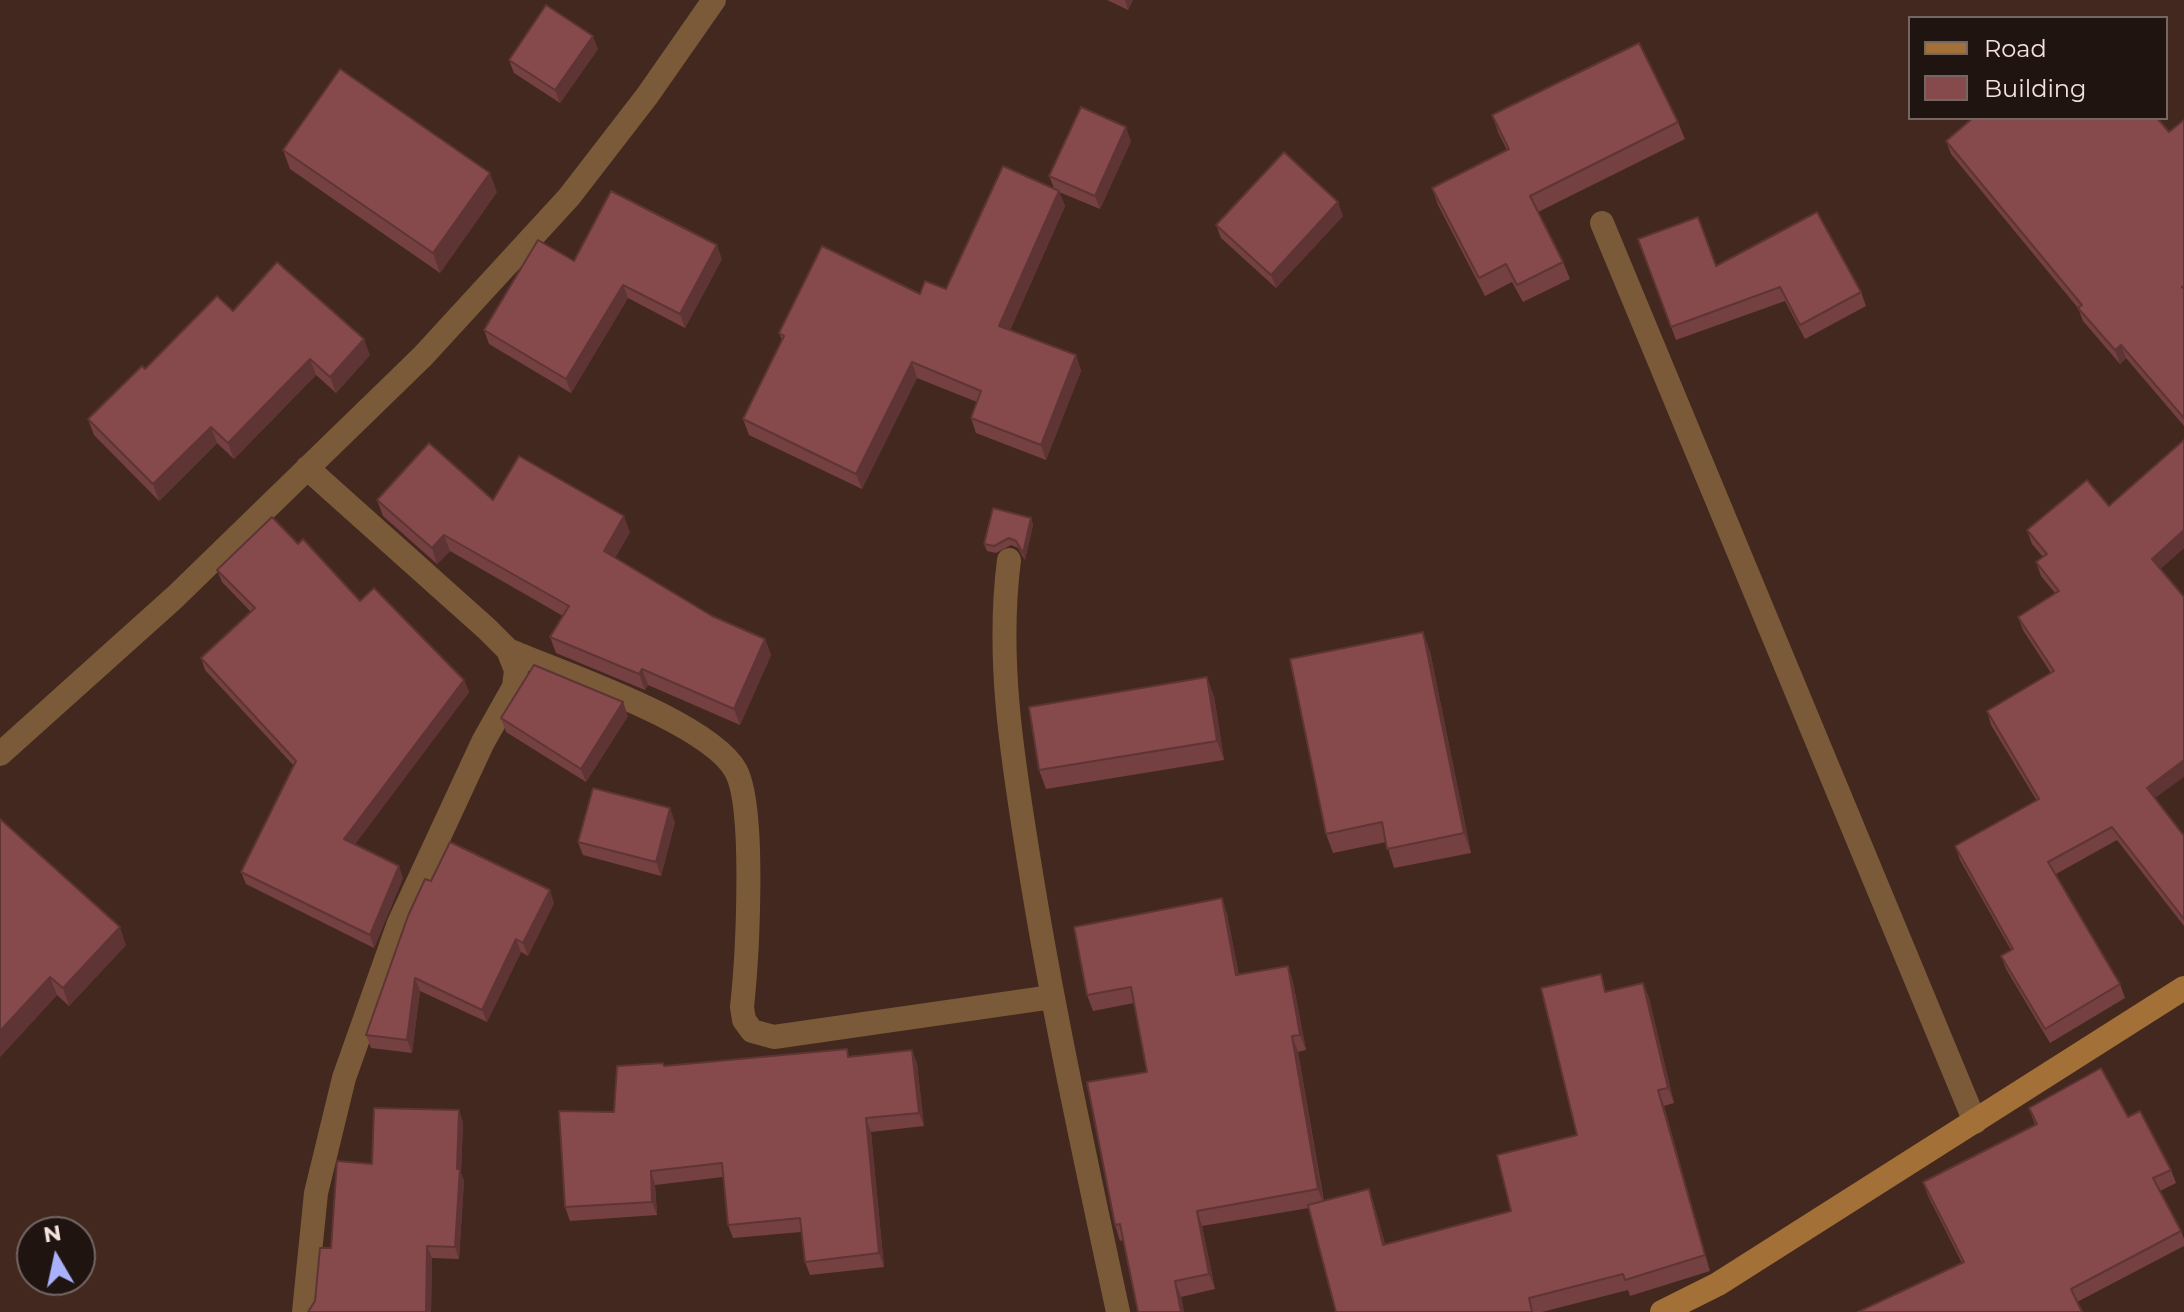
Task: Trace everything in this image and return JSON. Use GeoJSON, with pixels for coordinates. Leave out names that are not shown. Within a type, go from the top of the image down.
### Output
{"type":"FeatureCollection","features":[{"type":"Feature","properties":{"kind":"street"},"geometry":{"type":"LineString","coordinates":[[0,754],[175,597],[423,356],[569,197],[714,0]]}},
{"type":"Feature","properties":{"kind":"street"},"geometry":{"type":"LineString","coordinates":[[1602,223],[1975,1122]]}},
{"type":"Feature","properties":{"kind":"street"},"geometry":{"type":"LineString","coordinates":[[307,468],[508,650],[672,720],[715,748],[735,771],[747,836],[742,1007],[744,1020],[752,1031],[774,1037],[1052,997]]}},
{"type":"Feature","properties":{"kind":"street"},"geometry":{"type":"LineString","coordinates":[[1009,560],[1002,653],[1016,782],[1052,997],[1118,1312]]}},
{"type":"Feature","properties":{"kind":"street"},"geometry":{"type":"LineString","coordinates":[[304,1312],[316,1193],[344,1078],[399,923],[483,742],[514,687],[516,670],[508,650]]}},
{"type":"Feature","properties":{"kind":"street"},"geometry":{"type":"LineString","coordinates":[[1662,1312],[1718,1284],[2184,988]]}},
{"type":"Feature","properties":{"kind":"building"},"geometry":{"type":"Polygon","coordinates":[[[546,5],[593,36],[555,90],[509,60],[546,5]]]}},
{"type":"Feature","properties":{"kind":"building"},"geometry":{"type":"Polygon","coordinates":[[[1639,43],[1678,122],[1530,196],[1563,262],[1517,285],[1506,264],[1479,278],[1432,188],[1509,149],[1492,115],[1639,43]]]}},
{"type":"Feature","properties":{"kind":"building"},"geometry":{"type":"Polygon","coordinates":[[[340,69],[490,173],[433,253],[283,150],[340,69]]]}},
{"type":"Feature","properties":{"kind":"building"},"geometry":{"type":"Polygon","coordinates":[[[1081,107],[1126,127],[1095,196],[1049,176],[1081,107]]]}},
{"type":"Feature","properties":{"kind":"building"},"geometry":{"type":"Polygon","coordinates":[[[1971,120],[2159,120],[2169,132],[2184,120],[2184,418],[2121,345],[2115,350],[2078,308],[2082,305],[1946,141],[1971,120]]]}},
{"type":"Feature","properties":{"kind":"building"},"geometry":{"type":"Polygon","coordinates":[[[1284,152],[1338,202],[1271,275],[1216,225],[1284,152]]]}},
{"type":"Feature","properties":{"kind":"building"},"geometry":{"type":"Polygon","coordinates":[[[1003,166],[1059,191],[999,326],[1076,355],[1041,445],[971,418],[981,391],[912,362],[856,474],[743,419],[784,336],[779,333],[822,246],[920,294],[925,281],[946,289],[1003,166]]]}},
{"type":"Feature","properties":{"kind":"building"},"geometry":{"type":"Polygon","coordinates":[[[611,191],[717,245],[680,314],[623,285],[566,379],[484,330],[538,240],[574,261],[611,191]]]}},
{"type":"Feature","properties":{"kind":"building"},"geometry":{"type":"Polygon","coordinates":[[[1817,212],[1861,292],[1800,325],[1780,287],[1671,327],[1638,239],[1698,217],[1716,266],[1817,212]]]}},
{"type":"Feature","properties":{"kind":"building"},"geometry":{"type":"Polygon","coordinates":[[[277,262],[364,339],[330,377],[310,359],[228,443],[211,427],[153,484],[88,419],[142,366],[145,369],[217,296],[233,311],[277,262]]]}},
{"type":"Feature","properties":{"kind":"building"},"geometry":{"type":"Polygon","coordinates":[[[2184,440],[2184,530],[2152,559],[2184,597],[2184,760],[2147,788],[2184,836],[2184,919],[2112,827],[2048,862],[2120,984],[2045,1029],[2001,956],[2013,949],[1955,846],[2039,799],[1987,711],[2054,671],[2018,617],[2059,591],[2036,562],[2047,554],[2027,530],[2087,480],[2109,506],[2184,440]]]}},
{"type":"Feature","properties":{"kind":"building"},"geometry":{"type":"Polygon","coordinates":[[[429,443],[493,500],[519,456],[624,516],[604,551],[712,616],[765,639],[734,709],[642,669],[639,674],[550,637],[569,606],[444,535],[432,548],[377,500],[429,443]]]}},
{"type":"Feature","properties":{"kind":"building"},"geometry":{"type":"Polygon","coordinates":[[[993,508],[1031,518],[1023,553],[1016,541],[1009,538],[994,546],[984,544],[993,508]]]}},
{"type":"Feature","properties":{"kind":"building"},"geometry":{"type":"Polygon","coordinates":[[[272,517],[298,544],[303,539],[360,601],[374,588],[464,680],[344,839],[399,866],[370,935],[241,872],[296,761],[201,658],[255,608],[217,570],[272,517]]]}},
{"type":"Feature","properties":{"kind":"building"},"geometry":{"type":"Polygon","coordinates":[[[1423,632],[1464,833],[1387,849],[1382,822],[1326,834],[1290,659],[1423,632]]]}},
{"type":"Feature","properties":{"kind":"building"},"geometry":{"type":"Polygon","coordinates":[[[534,665],[623,702],[581,769],[501,718],[534,665]]]}},
{"type":"Feature","properties":{"kind":"building"},"geometry":{"type":"Polygon","coordinates":[[[1207,677],[1217,741],[1039,770],[1029,707],[1207,677]]]}},
{"type":"Feature","properties":{"kind":"building"},"geometry":{"type":"Polygon","coordinates":[[[593,788],[670,808],[656,862],[578,842],[593,788]]]}},
{"type":"Feature","properties":{"kind":"building"},"geometry":{"type":"Polygon","coordinates":[[[0,819],[120,927],[63,988],[50,977],[0,1031],[0,819]]]}},
{"type":"Feature","properties":{"kind":"building"},"geometry":{"type":"Polygon","coordinates":[[[450,842],[550,890],[523,943],[516,939],[482,1010],[415,978],[407,1040],[366,1035],[408,916],[425,879],[431,881],[450,842]]]}},
{"type":"Feature","properties":{"kind":"building"},"geometry":{"type":"Polygon","coordinates":[[[1222,898],[1236,975],[1288,966],[1300,1035],[1292,1036],[1318,1189],[1197,1211],[1209,1274],[1175,1281],[1181,1312],[1138,1312],[1120,1224],[1115,1225],[1087,1082],[1147,1072],[1131,987],[1087,995],[1074,927],[1222,898]]]}},
{"type":"Feature","properties":{"kind":"building"},"geometry":{"type":"Polygon","coordinates":[[[1601,974],[1605,992],[1643,983],[1668,1088],[1658,1090],[1705,1255],[1625,1280],[1623,1274],[1529,1298],[1532,1312],[1336,1312],[1308,1205],[1369,1189],[1383,1245],[1511,1211],[1497,1155],[1577,1135],[1541,988],[1601,974]]]}},
{"type":"Feature","properties":{"kind":"building"},"geometry":{"type":"Polygon","coordinates":[[[847,1049],[848,1057],[912,1050],[919,1113],[866,1118],[879,1253],[805,1262],[800,1218],[728,1225],[722,1163],[651,1171],[652,1202],[565,1207],[559,1111],[614,1112],[617,1066],[663,1063],[664,1066],[847,1049]]]}},
{"type":"Feature","properties":{"kind":"building"},"geometry":{"type":"Polygon","coordinates":[[[2101,1068],[2128,1117],[2140,1111],[2171,1170],[2153,1178],[2181,1231],[2071,1289],[2082,1312],[1858,1312],[1964,1262],[1923,1182],[2037,1124],[2029,1108],[2101,1068]]]}},
{"type":"Feature","properties":{"kind":"building"},"geometry":{"type":"Polygon","coordinates":[[[374,1108],[459,1110],[457,1169],[460,1169],[455,1247],[427,1246],[426,1312],[308,1312],[315,1301],[320,1248],[331,1248],[337,1161],[372,1164],[374,1108]]]}}]}
